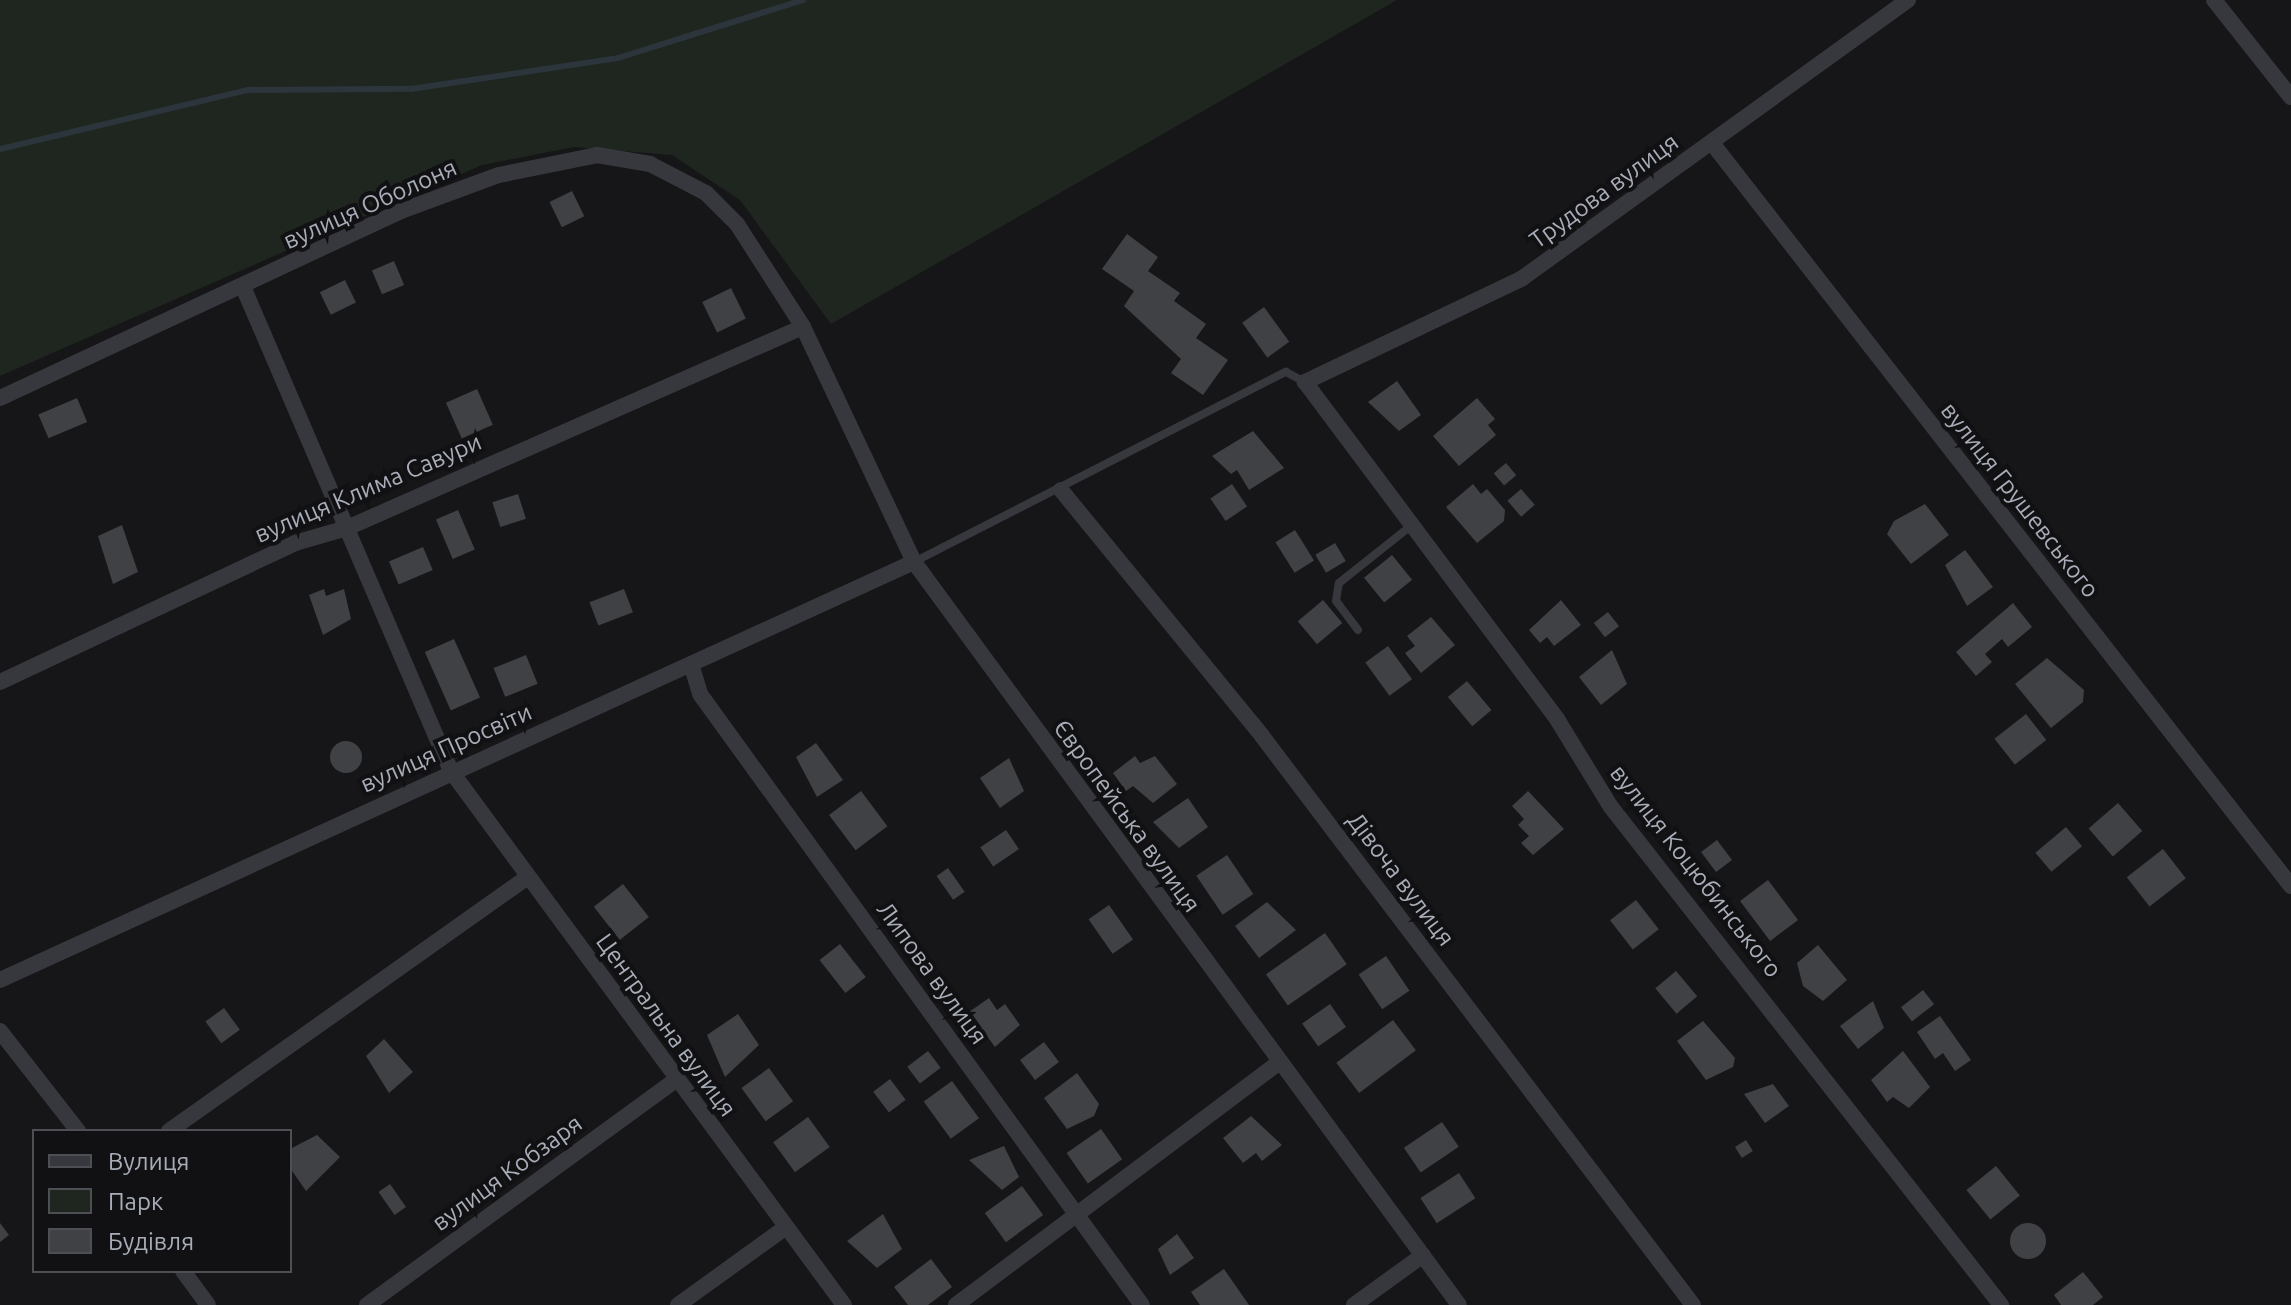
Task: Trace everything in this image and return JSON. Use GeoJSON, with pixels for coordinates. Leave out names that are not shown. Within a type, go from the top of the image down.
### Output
{"type":"FeatureCollection","features":[{"type":"Feature","properties":{"kind":"street","name":"Трудова вулиця"},"geometry":{"type":"LineString","coordinates":[[1305,382],[1523,278],[1908,0]]}},
{"type":"Feature","properties":{"kind":"street"},"geometry":{"type":"LineString","coordinates":[[2214,0],[2291,97]]}},
{"type":"Feature","properties":{"kind":"street","name":"вулиця Грушевського"},"geometry":{"type":"LineString","coordinates":[[1712,143],[2291,886]]}},
{"type":"Feature","properties":{"kind":"street","name":"вулиця Оболоня"},"geometry":{"type":"LineString","coordinates":[[0,398],[244,289],[401,211],[499,175],[597,155],[650,164],[706,193],[737,224],[803,327]]}},
{"type":"Feature","properties":{"kind":"street","name":"Центральна вулиця"},"geometry":{"type":"LineString","coordinates":[[244,289],[451,771],[844,1305]]}},
{"type":"Feature","properties":{"kind":"street","name":"вулиця Клима Савури"},"geometry":{"type":"LineString","coordinates":[[0,682],[295,543],[347,528],[803,327]]}},
{"type":"Feature","properties":{"kind":"street","name":"Європейська вулиця"},"geometry":{"type":"LineString","coordinates":[[803,327],[914,562],[1277,1064],[1459,1305]]}},
{"type":"Feature","properties":{"kind":"street","name":"вулиця Коцюбинського"},"geometry":{"type":"LineString","coordinates":[[1305,382],[1557,719],[1611,807],[2001,1305]]}},
{"type":"Feature","properties":{"kind":"street","name":"Дівоча вулиця"},"geometry":{"type":"LineString","coordinates":[[1061,490],[1262,736],[1693,1305]]}},
{"type":"Feature","properties":{"kind":"street","name":"вулиця Просвіти"},"geometry":{"type":"LineString","coordinates":[[0,980],[451,771],[914,562]]}},
{"type":"Feature","properties":{"kind":"street","name":"Липова вулиця"},"geometry":{"type":"LineString","coordinates":[[691,664],[700,694],[1142,1305]]}},
{"type":"Feature","properties":{"kind":"street"},"geometry":{"type":"LineString","coordinates":[[172,1129],[528,877]]}},
{"type":"Feature","properties":{"kind":"street"},"geometry":{"type":"LineString","coordinates":[[0,1031],[76,1129]]}},
{"type":"Feature","properties":{"kind":"street"},"geometry":{"type":"LineString","coordinates":[[956,1305],[1277,1064]]}},
{"type":"Feature","properties":{"kind":"street","name":"вулиця Кобзаря"},"geometry":{"type":"LineString","coordinates":[[367,1305],[676,1080]]}},
{"type":"Feature","properties":{"kind":"street"},"geometry":{"type":"LineString","coordinates":[[678,1305],[786,1227]]}},
{"type":"Feature","properties":{"kind":"street"},"geometry":{"type":"LineString","coordinates":[[1354,1305],[1423,1255]]}},
{"type":"Feature","properties":{"kind":"street"},"geometry":{"type":"LineString","coordinates":[[184,1273],[208,1305]]}},
{"type":"Feature","properties":{"kind":"lane"},"geometry":{"type":"LineString","coordinates":[[914,562],[1061,490],[1286,372],[1305,382]]}},
{"type":"Feature","properties":{"kind":"lane"},"geometry":{"type":"LineString","coordinates":[[1358,630],[1336,601],[1339,583],[1412,525]]}},
{"type":"Feature","properties":{"kind":"green space"},"geometry":{"type":"Polygon","coordinates":[[[0,0],[1397,0],[831,324],[740,200],[672,155],[574,147],[482,165],[0,376],[0,0]]]}},
{"type":"Feature","properties":{"kind":"building"},"geometry":{"type":"Polygon","coordinates":[[[572,191],[584,216],[562,227],[550,202],[572,191]]]}},
{"type":"Feature","properties":{"kind":"building"},"geometry":{"type":"Polygon","coordinates":[[[1127,234],[1158,257],[1148,271],[1180,293],[1174,301],[1206,324],[1196,338],[1228,360],[1203,395],[1171,373],[1181,359],[1124,306],[1134,291],[1102,269],[1127,234]]]}},
{"type":"Feature","properties":{"kind":"building"},"geometry":{"type":"Polygon","coordinates":[[[394,261],[404,285],[382,294],[372,270],[394,261]]]}},
{"type":"Feature","properties":{"kind":"building"},"geometry":{"type":"Polygon","coordinates":[[[345,280],[356,302],[331,315],[320,292],[345,280]]]}},
{"type":"Feature","properties":{"kind":"building"},"geometry":{"type":"Polygon","coordinates":[[[731,288],[746,319],[717,333],[702,302],[731,288]]]}},
{"type":"Feature","properties":{"kind":"building"},"geometry":{"type":"Polygon","coordinates":[[[1264,307],[1289,342],[1267,358],[1242,323],[1264,307]]]}},
{"type":"Feature","properties":{"kind":"building"},"geometry":{"type":"Polygon","coordinates":[[[1397,381],[1421,415],[1399,431],[1368,402],[1397,381]]]}},
{"type":"Feature","properties":{"kind":"building"},"geometry":{"type":"Polygon","coordinates":[[[477,389],[493,425],[462,438],[446,403],[477,389]]]}},
{"type":"Feature","properties":{"kind":"building"},"geometry":{"type":"Polygon","coordinates":[[[77,398],[87,422],[48,438],[38,414],[77,398]]]}},
{"type":"Feature","properties":{"kind":"building"},"geometry":{"type":"Polygon","coordinates":[[[1477,398],[1495,419],[1488,425],[1496,435],[1459,466],[1433,436],[1477,398]]]}},
{"type":"Feature","properties":{"kind":"building"},"geometry":{"type":"Polygon","coordinates":[[[1253,431],[1284,468],[1249,490],[1237,470],[1231,474],[1212,456],[1253,431]]]}},
{"type":"Feature","properties":{"kind":"building"},"geometry":{"type":"Polygon","coordinates":[[[1506,463],[1516,475],[1504,486],[1494,473],[1506,463]]]}},
{"type":"Feature","properties":{"kind":"building"},"geometry":{"type":"Polygon","coordinates":[[[1232,484],[1247,506],[1226,521],[1210,499],[1232,484]]]}},
{"type":"Feature","properties":{"kind":"building"},"geometry":{"type":"Polygon","coordinates":[[[1473,484],[1481,494],[1487,489],[1505,510],[1504,521],[1477,543],[1446,507],[1473,484]]]}},
{"type":"Feature","properties":{"kind":"building"},"geometry":{"type":"Polygon","coordinates":[[[1521,489],[1535,505],[1521,517],[1507,501],[1521,489]]]}},
{"type":"Feature","properties":{"kind":"building"},"geometry":{"type":"Polygon","coordinates":[[[518,494],[526,519],[500,527],[492,502],[518,494]]]}},
{"type":"Feature","properties":{"kind":"building"},"geometry":{"type":"Polygon","coordinates":[[[1925,504],[1949,535],[1911,564],[1887,534],[1894,521],[1925,504]]]}},
{"type":"Feature","properties":{"kind":"building"},"geometry":{"type":"Polygon","coordinates":[[[458,510],[475,550],[453,559],[436,519],[458,510]]]}},
{"type":"Feature","properties":{"kind":"building"},"geometry":{"type":"Polygon","coordinates":[[[122,525],[138,572],[113,584],[98,536],[122,525]]]}},
{"type":"Feature","properties":{"kind":"building"},"geometry":{"type":"Polygon","coordinates":[[[1295,530],[1314,561],[1295,573],[1275,542],[1295,530]]]}},
{"type":"Feature","properties":{"kind":"building"},"geometry":{"type":"Polygon","coordinates":[[[1335,543],[1346,561],[1326,573],[1315,555],[1335,543]]]}},
{"type":"Feature","properties":{"kind":"building"},"geometry":{"type":"Polygon","coordinates":[[[423,547],[433,570],[399,584],[389,561],[423,547]]]}},
{"type":"Feature","properties":{"kind":"building"},"geometry":{"type":"Polygon","coordinates":[[[1965,550],[1993,587],[1967,606],[1945,565],[1965,550]]]}},
{"type":"Feature","properties":{"kind":"building"},"geometry":{"type":"Polygon","coordinates":[[[1392,555],[1412,580],[1384,603],[1364,578],[1392,555]]]}},
{"type":"Feature","properties":{"kind":"building"},"geometry":{"type":"Polygon","coordinates":[[[324,589],[326,596],[344,589],[351,619],[323,635],[309,595],[324,589]]]}},
{"type":"Feature","properties":{"kind":"building"},"geometry":{"type":"Polygon","coordinates":[[[624,589],[633,612],[598,626],[589,602],[624,589]]]}},
{"type":"Feature","properties":{"kind":"building"},"geometry":{"type":"Polygon","coordinates":[[[1323,600],[1342,623],[1317,644],[1298,621],[1323,600]]]}},
{"type":"Feature","properties":{"kind":"building"},"geometry":{"type":"Polygon","coordinates":[[[1561,600],[1581,625],[1554,646],[1547,637],[1540,643],[1529,630],[1561,600]]]}},
{"type":"Feature","properties":{"kind":"building"},"geometry":{"type":"Polygon","coordinates":[[[2013,603],[2032,627],[2008,647],[2002,639],[1985,654],[1992,662],[1976,676],[1956,652],[2013,603]]]}},
{"type":"Feature","properties":{"kind":"building"},"geometry":{"type":"Polygon","coordinates":[[[1608,612],[1619,626],[1605,637],[1594,623],[1608,612]]]}},
{"type":"Feature","properties":{"kind":"building"},"geometry":{"type":"Polygon","coordinates":[[[1431,617],[1455,645],[1421,673],[1405,653],[1415,646],[1407,636],[1431,617]]]}},
{"type":"Feature","properties":{"kind":"building"},"geometry":{"type":"Polygon","coordinates":[[[454,639],[480,697],[451,710],[425,652],[454,639]]]}},
{"type":"Feature","properties":{"kind":"building"},"geometry":{"type":"Polygon","coordinates":[[[1388,646],[1412,679],[1389,696],[1365,662],[1388,646]]]}},
{"type":"Feature","properties":{"kind":"building"},"geometry":{"type":"Polygon","coordinates":[[[1612,650],[1627,684],[1601,705],[1579,677],[1612,650]]]}},
{"type":"Feature","properties":{"kind":"building"},"geometry":{"type":"Polygon","coordinates":[[[526,655],[538,684],[505,697],[494,668],[526,655]]]}},
{"type":"Feature","properties":{"kind":"building"},"geometry":{"type":"Polygon","coordinates":[[[2047,658],[2084,690],[2083,702],[2051,728],[2015,684],[2047,658]]]}},
{"type":"Feature","properties":{"kind":"building"},"geometry":{"type":"Polygon","coordinates":[[[1467,681],[1491,710],[1472,726],[1448,697],[1467,681]]]}},
{"type":"Feature","properties":{"kind":"building"},"geometry":{"type":"Polygon","coordinates":[[[2026,714],[2046,740],[2015,765],[1994,739],[2026,714]]]}},
{"type":"Feature","properties":{"kind":"building"},"geometry":{"type":"Polygon","coordinates":[[[346,741],[358,745],[362,757],[358,769],[346,773],[334,769],[330,757],[334,745],[346,741]]]}},
{"type":"Feature","properties":{"kind":"building"},"geometry":{"type":"Polygon","coordinates":[[[816,743],[843,780],[817,797],[796,757],[816,743]]]}},
{"type":"Feature","properties":{"kind":"building"},"geometry":{"type":"Polygon","coordinates":[[[1135,756],[1140,763],[1155,756],[1177,784],[1153,803],[1133,786],[1126,791],[1113,773],[1135,756]]]}},
{"type":"Feature","properties":{"kind":"building"},"geometry":{"type":"Polygon","coordinates":[[[1009,758],[1024,791],[1000,808],[980,778],[1009,758]]]}},
{"type":"Feature","properties":{"kind":"building"},"geometry":{"type":"Polygon","coordinates":[[[861,791],[887,826],[856,850],[829,815],[861,791]]]}},
{"type":"Feature","properties":{"kind":"building"},"geometry":{"type":"Polygon","coordinates":[[[1528,791],[1564,829],[1533,855],[1521,843],[1529,836],[1518,825],[1524,819],[1512,806],[1528,791]]]}},
{"type":"Feature","properties":{"kind":"building"},"geometry":{"type":"Polygon","coordinates":[[[1188,798],[1208,827],[1179,848],[1153,822],[1188,798]]]}},
{"type":"Feature","properties":{"kind":"building"},"geometry":{"type":"Polygon","coordinates":[[[2118,803],[2142,831],[2113,857],[2089,829],[2118,803]]]}},
{"type":"Feature","properties":{"kind":"building"},"geometry":{"type":"Polygon","coordinates":[[[2066,827],[2082,846],[2051,872],[2035,853],[2066,827]]]}},
{"type":"Feature","properties":{"kind":"building"},"geometry":{"type":"Polygon","coordinates":[[[1006,830],[1019,849],[993,866],[980,847],[1006,830]]]}},
{"type":"Feature","properties":{"kind":"building"},"geometry":{"type":"Polygon","coordinates":[[[1717,840],[1732,860],[1716,872],[1701,852],[1717,840]]]}},
{"type":"Feature","properties":{"kind":"building"},"geometry":{"type":"Polygon","coordinates":[[[2163,849],[2186,878],[2150,906],[2127,877],[2163,849]]]}},
{"type":"Feature","properties":{"kind":"building"},"geometry":{"type":"Polygon","coordinates":[[[1227,855],[1253,894],[1223,915],[1196,876],[1227,855]]]}},
{"type":"Feature","properties":{"kind":"building"},"geometry":{"type":"Polygon","coordinates":[[[948,868],[965,892],[953,900],[937,876],[948,868]]]}},
{"type":"Feature","properties":{"kind":"building"},"geometry":{"type":"Polygon","coordinates":[[[1768,880],[1798,920],[1770,941],[1740,901],[1768,880]]]}},
{"type":"Feature","properties":{"kind":"building"},"geometry":{"type":"Polygon","coordinates":[[[623,884],[649,917],[620,940],[594,907],[623,884]]]}},
{"type":"Feature","properties":{"kind":"building"},"geometry":{"type":"Polygon","coordinates":[[[1636,900],[1659,929],[1633,949],[1610,920],[1636,900]]]}},
{"type":"Feature","properties":{"kind":"building"},"geometry":{"type":"Polygon","coordinates":[[[1267,902],[1296,930],[1259,958],[1235,926],[1267,902]]]}},
{"type":"Feature","properties":{"kind":"building"},"geometry":{"type":"Polygon","coordinates":[[[1109,905],[1133,939],[1113,954],[1089,919],[1109,905]]]}},
{"type":"Feature","properties":{"kind":"building"},"geometry":{"type":"Polygon","coordinates":[[[1325,933],[1347,964],[1288,1005],[1266,974],[1325,933]]]}},
{"type":"Feature","properties":{"kind":"building"},"geometry":{"type":"Polygon","coordinates":[[[840,944],[866,977],[845,993],[820,960],[840,944]]]}},
{"type":"Feature","properties":{"kind":"building"},"geometry":{"type":"Polygon","coordinates":[[[1818,945],[1847,980],[1823,1001],[1803,986],[1797,963],[1818,945]]]}},
{"type":"Feature","properties":{"kind":"building"},"geometry":{"type":"Polygon","coordinates":[[[1386,956],[1409,991],[1382,1009],[1359,974],[1386,956]]]}},
{"type":"Feature","properties":{"kind":"building"},"geometry":{"type":"Polygon","coordinates":[[[1676,971],[1697,996],[1677,1014],[1655,988],[1676,971]]]}},
{"type":"Feature","properties":{"kind":"building"},"geometry":{"type":"Polygon","coordinates":[[[1923,990],[1934,1004],[1912,1021],[1901,1007],[1923,990]]]}},
{"type":"Feature","properties":{"kind":"building"},"geometry":{"type":"Polygon","coordinates":[[[989,998],[997,1010],[1005,1004],[1020,1025],[995,1047],[969,1012],[989,998]]]}},
{"type":"Feature","properties":{"kind":"building"},"geometry":{"type":"Polygon","coordinates":[[[1873,1001],[1884,1028],[1858,1049],[1840,1026],[1873,1001]]]}},
{"type":"Feature","properties":{"kind":"building"},"geometry":{"type":"Polygon","coordinates":[[[1330,1004],[1346,1027],[1318,1046],[1302,1024],[1330,1004]]]}},
{"type":"Feature","properties":{"kind":"building"},"geometry":{"type":"Polygon","coordinates":[[[224,1008],[240,1030],[221,1043],[205,1022],[224,1008]]]}},
{"type":"Feature","properties":{"kind":"building"},"geometry":{"type":"Polygon","coordinates":[[[738,1014],[759,1045],[725,1077],[707,1035],[738,1014]]]}},
{"type":"Feature","properties":{"kind":"building"},"geometry":{"type":"Polygon","coordinates":[[[1940,1016],[1971,1060],[1955,1071],[1943,1053],[1935,1059],[1917,1032],[1940,1016]]]}},
{"type":"Feature","properties":{"kind":"building"},"geometry":{"type":"Polygon","coordinates":[[[1393,1020],[1416,1050],[1359,1093],[1336,1063],[1393,1020]]]}},
{"type":"Feature","properties":{"kind":"building"},"geometry":{"type":"Polygon","coordinates":[[[1703,1021],[1735,1058],[1733,1067],[1706,1080],[1677,1041],[1703,1021]]]}},
{"type":"Feature","properties":{"kind":"building"},"geometry":{"type":"Polygon","coordinates":[[[384,1039],[413,1072],[389,1093],[366,1056],[384,1039]]]}},
{"type":"Feature","properties":{"kind":"building"},"geometry":{"type":"Polygon","coordinates":[[[1044,1042],[1059,1062],[1035,1080],[1020,1060],[1044,1042]]]}},
{"type":"Feature","properties":{"kind":"building"},"geometry":{"type":"Polygon","coordinates":[[[928,1051],[941,1068],[920,1083],[907,1067],[928,1051]]]}},
{"type":"Feature","properties":{"kind":"building"},"geometry":{"type":"Polygon","coordinates":[[[1903,1051],[1930,1087],[1909,1108],[1893,1097],[1887,1102],[1871,1080],[1903,1051]]]}},
{"type":"Feature","properties":{"kind":"building"},"geometry":{"type":"Polygon","coordinates":[[[769,1068],[793,1101],[766,1121],[741,1088],[769,1068]]]}},
{"type":"Feature","properties":{"kind":"building"},"geometry":{"type":"Polygon","coordinates":[[[1077,1073],[1099,1104],[1094,1116],[1067,1129],[1044,1098],[1077,1073]]]}},
{"type":"Feature","properties":{"kind":"building"},"geometry":{"type":"Polygon","coordinates":[[[890,1079],[906,1100],[889,1112],[873,1092],[890,1079]]]}},
{"type":"Feature","properties":{"kind":"building"},"geometry":{"type":"Polygon","coordinates":[[[952,1081],[979,1118],[951,1139],[924,1102],[952,1081]]]}},
{"type":"Feature","properties":{"kind":"building"},"geometry":{"type":"Polygon","coordinates":[[[1773,1084],[1789,1106],[1765,1123],[1744,1094],[1773,1084]]]}},
{"type":"Feature","properties":{"kind":"building"},"geometry":{"type":"Polygon","coordinates":[[[1251,1116],[1282,1145],[1262,1161],[1256,1153],[1243,1163],[1223,1138],[1251,1116]]]}},
{"type":"Feature","properties":{"kind":"building"},"geometry":{"type":"Polygon","coordinates":[[[808,1117],[830,1147],[795,1172],[773,1142],[808,1117]]]}},
{"type":"Feature","properties":{"kind":"building"},"geometry":{"type":"Polygon","coordinates":[[[1442,1122],[1459,1147],[1421,1173],[1404,1148],[1442,1122]]]}},
{"type":"Feature","properties":{"kind":"building"},"geometry":{"type":"Polygon","coordinates":[[[1101,1129],[1122,1159],[1088,1183],[1067,1153],[1101,1129]]]}},
{"type":"Feature","properties":{"kind":"building"},"geometry":{"type":"Polygon","coordinates":[[[317,1135],[340,1157],[306,1191],[292,1171],[292,1148],[317,1135]]]}},
{"type":"Feature","properties":{"kind":"building"},"geometry":{"type":"Polygon","coordinates":[[[1746,1140],[1753,1151],[1742,1158],[1735,1147],[1746,1140]]]}},
{"type":"Feature","properties":{"kind":"building"},"geometry":{"type":"Polygon","coordinates":[[[1004,1146],[1019,1177],[1002,1190],[969,1160],[1004,1146]]]}},
{"type":"Feature","properties":{"kind":"building"},"geometry":{"type":"Polygon","coordinates":[[[1996,1166],[2020,1196],[1990,1219],[1966,1190],[1996,1166]]]}},
{"type":"Feature","properties":{"kind":"building"},"geometry":{"type":"Polygon","coordinates":[[[1459,1173],[1475,1198],[1437,1223],[1420,1198],[1459,1173]]]}},
{"type":"Feature","properties":{"kind":"building"},"geometry":{"type":"Polygon","coordinates":[[[390,1184],[406,1207],[395,1215],[379,1192],[390,1184]]]}},
{"type":"Feature","properties":{"kind":"building"},"geometry":{"type":"Polygon","coordinates":[[[1022,1186],[1043,1215],[1006,1242],[985,1213],[1022,1186]]]}},
{"type":"Feature","properties":{"kind":"building"},"geometry":{"type":"Polygon","coordinates":[[[883,1214],[902,1249],[877,1268],[847,1241],[883,1214]]]}},
{"type":"Feature","properties":{"kind":"building"},"geometry":{"type":"Polygon","coordinates":[[[0,1223],[9,1235],[0,1242],[0,1223]]]}},
{"type":"Feature","properties":{"kind":"building"},"geometry":{"type":"Polygon","coordinates":[[[2028,1223],[2041,1228],[2046,1241],[2041,1254],[2028,1259],[2015,1254],[2010,1241],[2015,1228],[2028,1223]]]}},
{"type":"Feature","properties":{"kind":"building"},"geometry":{"type":"Polygon","coordinates":[[[1177,1234],[1194,1258],[1170,1275],[1158,1249],[1177,1234]]]}},
{"type":"Feature","properties":{"kind":"building"},"geometry":{"type":"Polygon","coordinates":[[[931,1259],[952,1287],[928,1305],[908,1305],[894,1287],[931,1259]]]}},
{"type":"Feature","properties":{"kind":"building"},"geometry":{"type":"Polygon","coordinates":[[[1224,1269],[1249,1305],[1200,1305],[1191,1292],[1224,1269]]]}},
{"type":"Feature","properties":{"kind":"building"},"geometry":{"type":"Polygon","coordinates":[[[2083,1272],[2103,1297],[2093,1305],[2061,1305],[2054,1295],[2083,1272]]]}},
{"type":"Feature","properties":{"kind":"waterway"},"geometry":{"type":"LineString","coordinates":[[0,149],[248,90],[411,89],[618,58],[803,0]]}}]}
